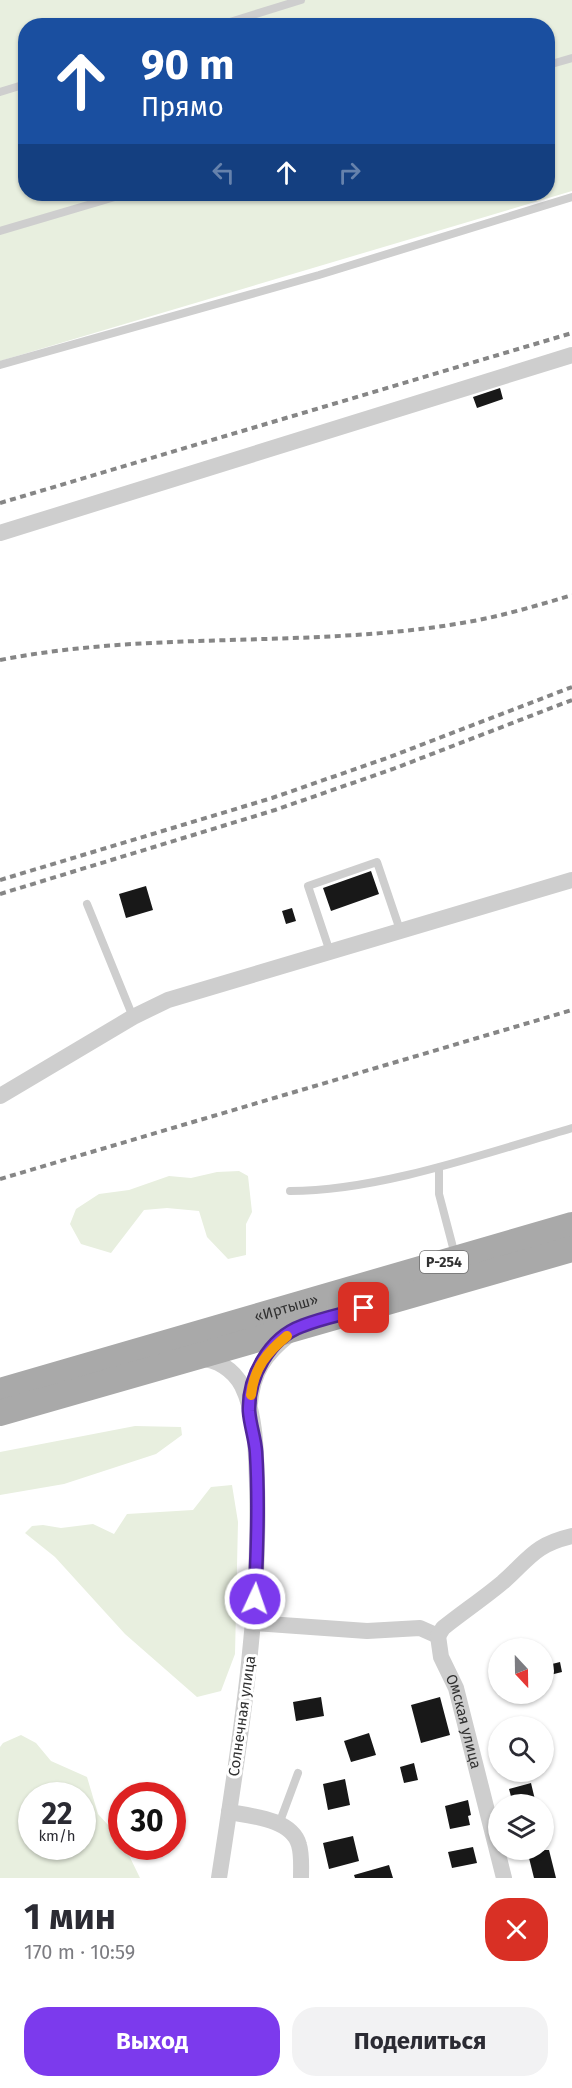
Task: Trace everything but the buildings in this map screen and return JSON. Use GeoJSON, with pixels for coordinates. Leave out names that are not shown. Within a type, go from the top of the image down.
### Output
{"type":"FeatureCollection","features":[{"type":"Feature","properties":{"kind":"main road","name":"«Иртыш»"},"geometry":{"type":"LineString","coordinates":[[0,1391],[572,1225]]}},
{"type":"Feature","properties":{"kind":"main road","name":"«Иртыш»"},"geometry":{"type":"LineString","coordinates":[[0,1413],[572,1249]]}},
{"type":"Feature","properties":{"kind":"street"},"geometry":{"type":"LineString","coordinates":[[0,533],[572,355]]}},
{"type":"Feature","properties":{"kind":"street"},"geometry":{"type":"LineString","coordinates":[[0,1096],[133,1017],[168,1000],[572,880]]}},
{"type":"Feature","properties":{"kind":"street"},"geometry":{"type":"LineString","coordinates":[[249,1410],[252,1384],[259,1365],[270,1350],[300,1327]]}},
{"type":"Feature","properties":{"kind":"street"},"geometry":{"type":"LineString","coordinates":[[178,1361],[208,1360],[229,1370],[243,1389],[249,1410]]}},
{"type":"Feature","properties":{"kind":"street","name":"Солнечная улица"},"geometry":{"type":"LineString","coordinates":[[219,1878],[254,1623],[258,1530],[255,1450],[249,1410]]}},
{"type":"Feature","properties":{"kind":"street"},"geometry":{"type":"LineString","coordinates":[[254,1623],[367,1631],[420,1628],[438,1636],[443,1628],[504,1581],[536,1549],[553,1540],[572,1536]]}},
{"type":"Feature","properties":{"kind":"street","name":"Омская улица"},"geometry":{"type":"LineString","coordinates":[[438,1636],[441,1657],[456,1688],[504,1878]]}},
{"type":"Feature","properties":{"kind":"street"},"geometry":{"type":"LineString","coordinates":[[229,1812],[279,1824],[297,1837],[300,1848],[301,1878]]}},
{"type":"Feature","properties":{"kind":"lane"},"geometry":{"type":"LineString","coordinates":[[243,18],[301,0]]}},
{"type":"Feature","properties":{"kind":"lane"},"geometry":{"type":"LineString","coordinates":[[555,63],[572,58]]}},
{"type":"Feature","properties":{"kind":"lane"},"geometry":{"type":"LineString","coordinates":[[0,92],[18,86]]}},
{"type":"Feature","properties":{"kind":"lane"},"geometry":{"type":"LineString","coordinates":[[0,365],[319,275],[572,197]]}},
{"type":"Feature","properties":{"kind":"lane"},"geometry":{"type":"LineString","coordinates":[[0,231],[101,201]]}},
{"type":"Feature","properties":{"kind":"lane"},"geometry":{"type":"LineString","coordinates":[[330,952],[308,886],[377,862],[400,930]]}},
{"type":"Feature","properties":{"kind":"lane"},"geometry":{"type":"LineString","coordinates":[[87,904],[133,1017]]}},
{"type":"Feature","properties":{"kind":"lane"},"geometry":{"type":"LineString","coordinates":[[290,1191],[322,1191],[439,1167],[572,1128]]}},
{"type":"Feature","properties":{"kind":"lane"},"geometry":{"type":"LineString","coordinates":[[439,1167],[439,1194],[456,1258]]}},
{"type":"Feature","properties":{"kind":"lane"},"geometry":{"type":"LineString","coordinates":[[279,1824],[298,1773]]}},
{"type":"Feature","properties":{"kind":"green space"},"geometry":{"type":"Polygon","coordinates":[[[0,0],[572,0],[572,191],[555,196],[555,18],[18,18],[18,201],[538,201],[0,361],[0,0]]]}},
{"type":"Feature","properties":{"kind":"green space"},"geometry":{"type":"Polygon","coordinates":[[[239,1171],[248,1176],[252,1212],[246,1224],[246,1255],[228,1259],[207,1237],[199,1211],[167,1208],[144,1210],[111,1253],[81,1244],[70,1224],[76,1209],[99,1194],[129,1190],[169,1176],[191,1178],[217,1172],[239,1171]]]}},
{"type":"Feature","properties":{"kind":"green space"},"geometry":{"type":"Polygon","coordinates":[[[135,1426],[181,1427],[182,1435],[156,1454],[64,1484],[0,1495],[0,1452],[135,1426]]]}},
{"type":"Feature","properties":{"kind":"green space"},"geometry":{"type":"Polygon","coordinates":[[[232,1485],[238,1522],[235,1654],[221,1691],[197,1697],[125,1634],[55,1557],[25,1533],[32,1526],[61,1528],[93,1524],[114,1534],[127,1514],[193,1510],[211,1487],[232,1485]]]}},
{"type":"Feature","properties":{"kind":"green space"},"geometry":{"type":"Polygon","coordinates":[[[21,1735],[36,1743],[51,1761],[87,1777],[88,1782],[18,1782],[18,1860],[96,1860],[96,1807],[98,1814],[108,1825],[108,1860],[131,1860],[140,1878],[0,1878],[0,1747],[3,1743],[21,1735]]]}},
{"type":"Feature","properties":{"kind":"railway"},"geometry":{"type":"LineString","coordinates":[[0,503],[572,333]]}},
{"type":"Feature","properties":{"kind":"railway"},"geometry":{"type":"LineString","coordinates":[[0,660],[115,645],[347,636],[404,631],[490,618],[572,595]]}},
{"type":"Feature","properties":{"kind":"railway"},"geometry":{"type":"LineString","coordinates":[[0,880],[272,798],[387,758],[572,687]]}},
{"type":"Feature","properties":{"kind":"railway"},"geometry":{"type":"LineString","coordinates":[[0,894],[275,810],[393,769],[572,700]]}},
{"type":"Feature","properties":{"kind":"railway"},"geometry":{"type":"LineString","coordinates":[[0,1179],[572,1010]]}},
{"type":"Feature","properties":{"kind":"slow traffic"},"geometry":{"type":"LineString","coordinates":[[251,1395],[252,1384],[259,1365],[270,1350],[287,1336]]}},
{"type":"Feature","properties":{"kind":"route"},"geometry":{"type":"LineString","coordinates":[[255,1599],[258,1530],[255,1450],[249,1410],[252,1384],[259,1365],[270,1350],[300,1327],[364,1308]]}}]}
